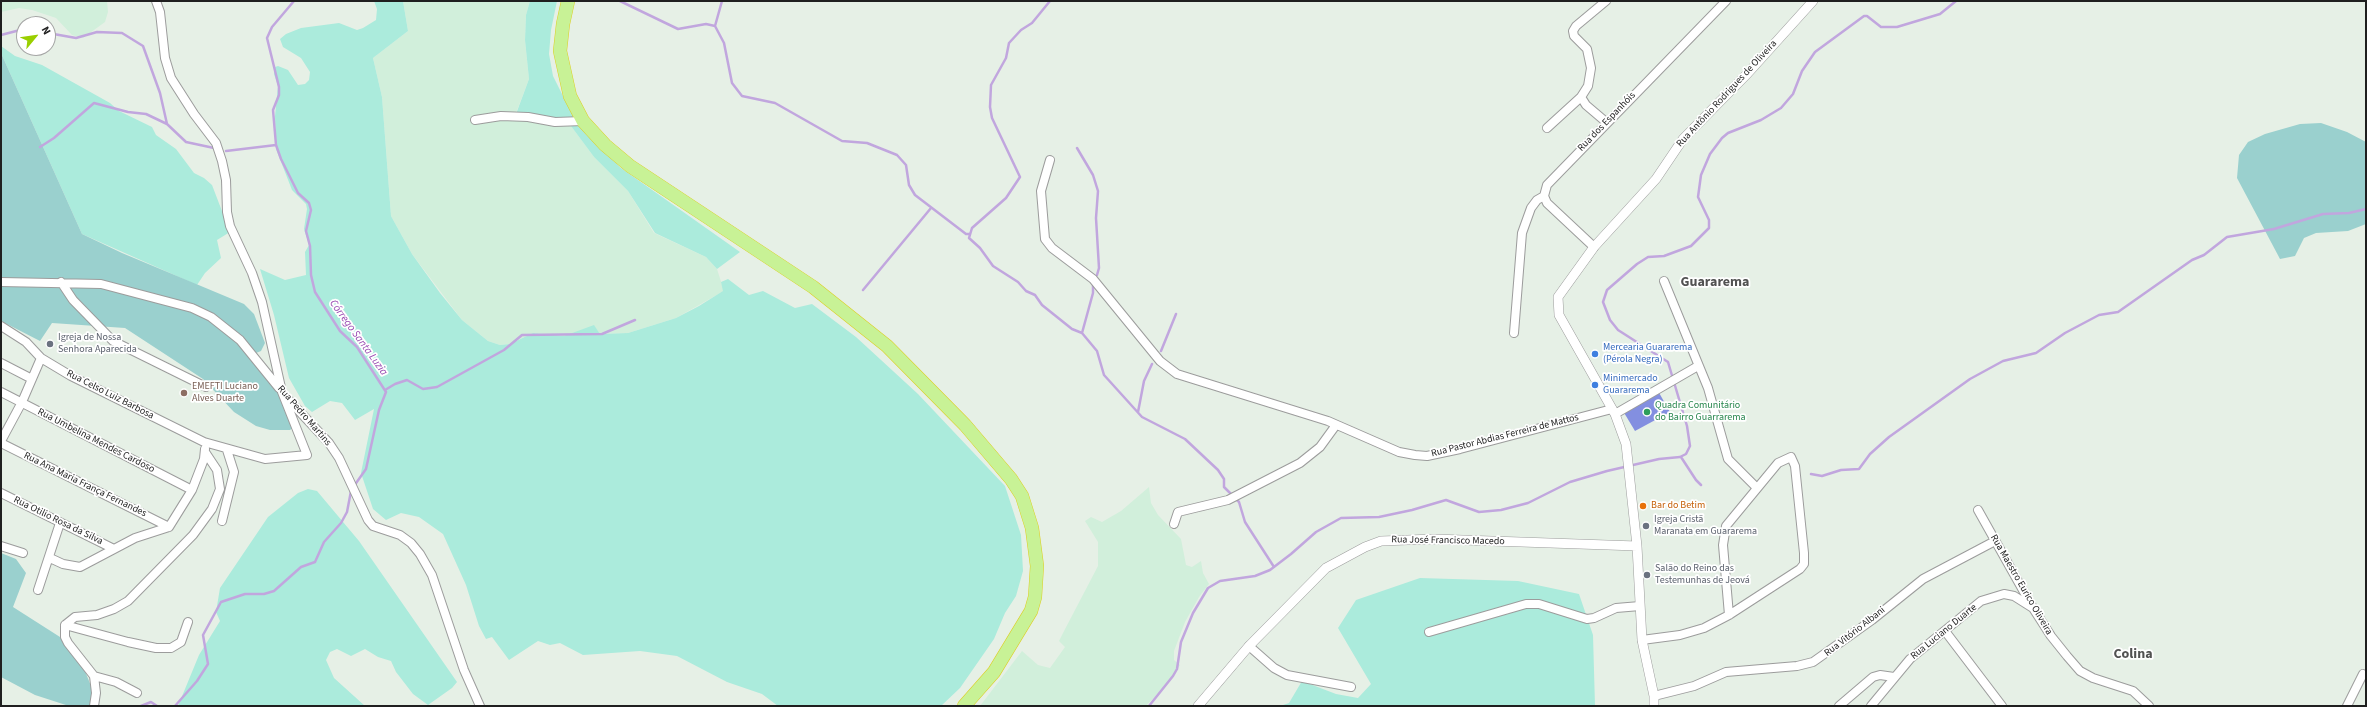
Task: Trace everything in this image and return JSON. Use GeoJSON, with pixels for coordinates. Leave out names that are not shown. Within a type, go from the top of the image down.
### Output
{"type":"FeatureCollection","features":[{"type":"Feature","properties":{"kind":"highway"},"geometry":{"type":"LineString","coordinates":[[568,1],[563,24],[560,51],[570,96],[582,120],[606,145],[630,166],[813,287],[887,346],[966,425],[1011,478],[1024,502],[1032,528],[1037,566],[1035,598],[1031,611],[1021,630],[994,672],[964,706]]}},
{"type":"Feature","properties":{"kind":"street"},"geometry":{"type":"LineString","coordinates":[[156,1],[160,12],[165,58],[171,78],[194,114],[216,143],[222,161],[226,180],[227,212],[230,226],[249,266],[262,302],[282,392]]}},
{"type":"Feature","properties":{"kind":"street"},"geometry":{"type":"LineString","coordinates":[[1547,128],[1581,97],[1588,86],[1592,68],[1587,49],[1574,36],[1573,31],[1576,26],[1606,1]]}},
{"type":"Feature","properties":{"kind":"street","name":"Rua dos Espanhóis"},"geometry":{"type":"LineString","coordinates":[[1514,333],[1522,233],[1531,208],[1537,200],[1544,196],[1547,185],[1606,122],[1726,1]]}},
{"type":"Feature","properties":{"kind":"street","name":"Rua Antônio Rodrigues de Oliveira"},"geometry":{"type":"LineString","coordinates":[[1654,706],[1654,696],[1642,640],[1637,546],[1629,458],[1626,444],[1613,412],[1559,315],[1558,297],[1594,247],[1645,192],[1683,139],[1748,73],[1813,1]]}},
{"type":"Feature","properties":{"kind":"street"},"geometry":{"type":"LineString","coordinates":[[1581,97],[1586,105],[1606,122]]}},
{"type":"Feature","properties":{"kind":"street"},"geometry":{"type":"LineString","coordinates":[[475,120],[501,116],[528,117],[554,122],[582,120]]}},
{"type":"Feature","properties":{"kind":"street","name":"Rua Pastor Abdias Ferreira de Mattos"},"geometry":{"type":"LineString","coordinates":[[1050,160],[1041,191],[1043,231],[1048,243],[1093,279],[1168,370],[1195,382],[1336,425],[1399,452],[1427,456],[1613,412],[1698,366]]}},
{"type":"Feature","properties":{"kind":"street"},"geometry":{"type":"LineString","coordinates":[[1544,196],[1556,212],[1594,247]]}},
{"type":"Feature","properties":{"kind":"street"},"geometry":{"type":"LineString","coordinates":[[1664,281],[1708,388],[1728,459],[1758,488]]}},
{"type":"Feature","properties":{"kind":"street","name":"Rua Pedro Martins"},"geometry":{"type":"LineString","coordinates":[[1,282],[101,284],[129,290],[192,308],[211,317],[240,340],[282,392],[329,443],[350,481],[368,520],[373,526],[400,535],[411,543],[420,554],[432,575],[464,670],[480,706]]}},
{"type":"Feature","properties":{"kind":"street"},"geometry":{"type":"LineString","coordinates":[[60,282],[72,300],[113,341],[206,387]]}},
{"type":"Feature","properties":{"kind":"street","name":"Rua Celso Luiz Barbosa"},"geometry":{"type":"LineString","coordinates":[[1,326],[26,342],[41,358],[71,376],[204,442],[228,450],[265,459],[307,455],[282,392]]}},
{"type":"Feature","properties":{"kind":"street"},"geometry":{"type":"LineString","coordinates":[[1,442],[22,402],[41,358]]}},
{"type":"Feature","properties":{"kind":"street"},"geometry":{"type":"LineString","coordinates":[[1,363],[32,379]]}},
{"type":"Feature","properties":{"kind":"street","name":"Rua Umbelina Mendes Cardoso"},"geometry":{"type":"LineString","coordinates":[[1,392],[192,490]]}},
{"type":"Feature","properties":{"kind":"street"},"geometry":{"type":"LineString","coordinates":[[1174,524],[1178,512],[1234,498],[1309,457],[1329,437],[1336,425]]}},
{"type":"Feature","properties":{"kind":"street","name":"Rua Ana Maria França Fernandes"},"geometry":{"type":"LineString","coordinates":[[1,442],[169,527]]}},
{"type":"Feature","properties":{"kind":"street"},"geometry":{"type":"LineString","coordinates":[[50,558],[63,564],[80,567],[135,538],[169,527],[192,490],[203,463],[205,452],[204,442]]}},
{"type":"Feature","properties":{"kind":"street"},"geometry":{"type":"LineString","coordinates":[[222,521],[234,472],[228,450]]}},
{"type":"Feature","properties":{"kind":"street"},"geometry":{"type":"LineString","coordinates":[[65,625],[75,617],[97,615],[114,609],[128,600],[193,535],[212,509],[220,488],[217,470],[205,452]]}},
{"type":"Feature","properties":{"kind":"street"},"geometry":{"type":"LineString","coordinates":[[1642,640],[1691,632],[1729,615],[1793,574],[1804,564],[1795,466],[1791,457],[1784,458],[1732,517],[1724,534],[1723,545],[1729,615]]}},
{"type":"Feature","properties":{"kind":"street","name":"Rua Otilio Rosa da Silva"},"geometry":{"type":"LineString","coordinates":[[1,493],[114,549]]}},
{"type":"Feature","properties":{"kind":"street","name":"Rua Maestro Eurico Oliveira"},"geometry":{"type":"LineString","coordinates":[[1978,510],[2033,608],[2051,636],[2080,671],[2093,678],[2133,691],[2149,706]]}},
{"type":"Feature","properties":{"kind":"street"},"geometry":{"type":"LineString","coordinates":[[38,590],[50,558],[60,522]]}},
{"type":"Feature","properties":{"kind":"street","name":"Rua José Francisco Macedo"},"geometry":{"type":"LineString","coordinates":[[1198,706],[1249,646],[1326,568],[1365,547],[1381,541],[1434,539],[1637,546]]}},
{"type":"Feature","properties":{"kind":"street","name":"Rua Vitório Albani"},"geometry":{"type":"LineString","coordinates":[[1654,696],[1694,686],[1726,672],[1797,666],[1813,662],[1853,634],[1923,579],[1995,541]]}},
{"type":"Feature","properties":{"kind":"street"},"geometry":{"type":"LineString","coordinates":[[1,546],[23,553]]}},
{"type":"Feature","properties":{"kind":"street","name":"Rua Luciano Duarte"},"geometry":{"type":"LineString","coordinates":[[1871,706],[1910,659],[1981,601],[2004,594],[2014,596],[2033,608]]}},
{"type":"Feature","properties":{"kind":"street"},"geometry":{"type":"LineString","coordinates":[[1429,632],[1526,604],[1539,604],[1587,619],[1594,618],[1616,608],[1640,606]]}},
{"type":"Feature","properties":{"kind":"street"},"geometry":{"type":"LineString","coordinates":[[65,625],[128,642],[156,648],[171,648],[181,642],[188,622]]}},
{"type":"Feature","properties":{"kind":"street"},"geometry":{"type":"LineString","coordinates":[[65,625],[65,637],[68,643],[94,676],[96,693],[94,706]]}},
{"type":"Feature","properties":{"kind":"street"},"geometry":{"type":"LineString","coordinates":[[1945,631],[2002,706]]}},
{"type":"Feature","properties":{"kind":"street"},"geometry":{"type":"LineString","coordinates":[[1249,646],[1274,668],[1287,675],[1350,687]]}},
{"type":"Feature","properties":{"kind":"street"},"geometry":{"type":"LineString","coordinates":[[2347,706],[2363,674]]}},
{"type":"Feature","properties":{"kind":"street"},"geometry":{"type":"LineString","coordinates":[[94,676],[116,682],[137,693]]}},
{"type":"Feature","properties":{"kind":"street"},"geometry":{"type":"LineString","coordinates":[[1840,706],[1873,677],[1894,677]]}},
{"type":"Feature","properties":{"kind":"green space"},"geometry":{"type":"Polygon","coordinates":[[[1,1],[107,1],[108,12],[105,22],[83,38],[72,35],[56,18],[56,16],[50,16],[32,10],[19,8],[1,12],[1,1]]]}},
{"type":"Feature","properties":{"kind":"green space"},"geometry":{"type":"Polygon","coordinates":[[[403,1],[530,1],[526,15],[525,40],[529,79],[516,113],[568,122],[594,157],[628,191],[654,233],[706,257],[717,269],[724,291],[676,318],[628,333],[600,334],[594,326],[564,336],[533,333],[510,344],[500,345],[488,341],[462,320],[412,254],[391,216],[382,97],[373,58],[408,31],[403,1]]]}},
{"type":"Feature","properties":{"kind":"green space"},"geometry":{"type":"Polygon","coordinates":[[[1149,487],[1151,503],[1158,515],[1181,539],[1186,565],[1192,567],[1201,561],[1203,573],[1209,584],[1199,597],[1185,622],[1174,651],[1174,660],[1180,665],[1166,685],[1146,706],[980,706],[1022,651],[1038,665],[1050,668],[1065,647],[1059,641],[1098,566],[1098,542],[1085,521],[1091,517],[1102,522],[1121,511],[1149,487]]]}},
{"type":"Feature","properties":{"kind":"shaded area"},"geometry":{"type":"Polygon","coordinates":[[[374,1],[403,1],[408,31],[373,58],[382,97],[391,216],[412,254],[440,293],[462,320],[488,341],[500,345],[510,344],[533,333],[564,336],[594,325],[600,334],[628,333],[676,318],[699,306],[723,291],[721,282],[728,279],[749,295],[763,291],[795,308],[812,304],[856,337],[918,394],[1005,486],[1021,535],[1023,571],[1016,596],[1005,613],[994,639],[960,688],[941,706],[778,706],[762,694],[727,682],[677,656],[640,651],[583,655],[560,643],[550,645],[538,641],[509,660],[492,637],[486,639],[479,626],[466,585],[443,534],[419,517],[401,513],[386,520],[373,509],[361,473],[374,409],[355,420],[342,403],[330,401],[312,412],[305,406],[289,378],[274,315],[260,269],[285,280],[306,275],[305,252],[309,245],[304,229],[307,209],[306,204],[292,190],[276,149],[275,116],[278,86],[274,74],[275,67],[278,66],[288,70],[298,85],[305,84],[309,80],[310,72],[301,58],[283,47],[280,39],[286,34],[301,28],[339,23],[357,30],[363,28],[376,20],[377,9],[374,1]]]}},
{"type":"Feature","properties":{"kind":"shaded area"},"geometry":{"type":"Polygon","coordinates":[[[530,1],[557,1],[551,30],[549,54],[553,76],[570,110],[586,134],[621,168],[740,252],[717,269],[706,257],[655,233],[628,191],[594,157],[568,122],[516,114],[529,79],[525,40],[526,15],[530,1]]]}},
{"type":"Feature","properties":{"kind":"shaded area"},"geometry":{"type":"Polygon","coordinates":[[[1,46],[15,56],[42,65],[110,103],[119,111],[152,127],[156,135],[176,149],[194,173],[204,178],[212,185],[230,232],[217,240],[221,258],[205,273],[197,285],[82,234],[1,53],[1,46]]]}},
{"type":"Feature","properties":{"kind":"shaded area"},"geometry":{"type":"Polygon","coordinates":[[[1,53],[82,234],[122,253],[244,304],[254,314],[265,343],[261,351],[256,353],[296,425],[290,430],[270,430],[256,426],[234,412],[203,379],[125,328],[52,323],[40,341],[1,321],[1,53]]]}},
{"type":"Feature","properties":{"kind":"shaded area"},"geometry":{"type":"Polygon","coordinates":[[[2321,123],[2347,132],[2366,142],[2366,224],[2348,231],[2316,233],[2304,238],[2295,256],[2280,259],[2237,178],[2239,155],[2248,142],[2265,134],[2300,124],[2321,123]]]}},
{"type":"Feature","properties":{"kind":"shaded area","name":"Quadra Comunitário do Bairro Guarrarema"},"geometry":{"type":"Polygon","coordinates":[[[1658,391],[1670,412],[1635,431],[1623,411],[1658,391]]]}},
{"type":"Feature","properties":{"kind":"shaded area"},"geometry":{"type":"Polygon","coordinates":[[[308,489],[317,491],[359,541],[457,682],[452,688],[428,705],[413,694],[396,672],[391,661],[378,657],[365,649],[351,656],[337,649],[330,652],[326,660],[334,678],[365,706],[178,706],[199,655],[220,621],[216,612],[220,588],[268,517],[298,493],[308,489]]]}},
{"type":"Feature","properties":{"kind":"shaded area"},"geometry":{"type":"Polygon","coordinates":[[[1,553],[16,559],[26,573],[13,607],[60,637],[83,666],[91,686],[93,706],[69,706],[35,695],[1,677],[1,553]]]}},
{"type":"Feature","properties":{"kind":"shaded area"},"geometry":{"type":"Polygon","coordinates":[[[1420,578],[1518,581],[1579,594],[1593,635],[1595,706],[1258,706],[1283,705],[1289,703],[1302,681],[1336,694],[1358,698],[1371,684],[1338,628],[1356,600],[1420,578]]]}},
{"type":"Feature","properties":{"kind":"waterway","name":"Córrego Santa Luzia"},"geometry":{"type":"LineString","coordinates":[[294,1],[272,27],[267,38],[279,87],[279,95],[273,110],[276,145],[281,159],[298,193],[309,203],[311,210],[306,231],[310,246],[311,275],[315,292],[340,331],[357,347],[386,392],[379,410],[366,469],[354,486]]}},
{"type":"Feature","properties":{"kind":"waterway"},"geometry":{"type":"LineString","coordinates":[[620,1],[678,29],[706,24],[715,26],[724,43],[732,83],[742,96],[775,103],[842,141],[867,143],[897,155],[906,165],[909,185],[915,195],[966,234],[969,234]]}},
{"type":"Feature","properties":{"kind":"waterway"},"geometry":{"type":"LineString","coordinates":[[715,26],[722,1]]}},
{"type":"Feature","properties":{"kind":"waterway"},"geometry":{"type":"LineString","coordinates":[[1050,1],[1032,23],[1021,30],[1009,43],[1006,58],[991,85],[990,107],[992,118],[1020,177],[1006,198],[972,228],[969,238],[980,248],[993,266],[1018,282],[1026,291],[1035,295],[1042,305],[1072,329],[1082,333],[1097,351],[1104,375],[1142,417],[1185,439],[1218,470],[1224,479],[1224,487],[1239,502],[1245,522],[1274,567]]}},
{"type":"Feature","properties":{"kind":"waterway"},"geometry":{"type":"LineString","coordinates":[[1149,706],[1177,669],[1181,642],[1193,613],[1208,588],[1220,581],[1255,576],[1270,570],[1316,532],[1341,518],[1379,517],[1412,510],[1446,500],[1479,512],[1501,510],[1528,503],[1570,482],[1607,471],[1659,459],[1680,457],[1686,454],[1690,446],[1687,426],[1668,362],[1618,330],[1610,320],[1603,302],[1607,290],[1637,264],[1648,257],[1664,256],[1691,246],[1709,228],[1709,220],[1698,197],[1701,175],[1710,154],[1722,138],[1728,133],[1761,120],[1781,108],[1793,94],[1802,71],[1815,52],[1864,16],[1867,16],[1881,27],[1897,27],[1940,14],[1956,1]]}},
{"type":"Feature","properties":{"kind":"waterway"},"geometry":{"type":"LineString","coordinates":[[1,35],[16,31]]}},
{"type":"Feature","properties":{"kind":"waterway"},"geometry":{"type":"LineString","coordinates":[[56,34],[76,38],[97,32],[122,33],[143,46],[160,93],[167,124],[186,142],[214,148]]}},
{"type":"Feature","properties":{"kind":"waterway"},"geometry":{"type":"LineString","coordinates":[[40,147],[54,138],[94,103],[128,112],[146,114],[167,124]]}},
{"type":"Feature","properties":{"kind":"waterway"},"geometry":{"type":"LineString","coordinates":[[226,151],[276,145]]}},
{"type":"Feature","properties":{"kind":"waterway"},"geometry":{"type":"LineString","coordinates":[[1077,148],[1093,175],[1098,191],[1096,218],[1099,268],[1097,275]]}},
{"type":"Feature","properties":{"kind":"waterway"},"geometry":{"type":"LineString","coordinates":[[863,290],[931,208]]}},
{"type":"Feature","properties":{"kind":"waterway"},"geometry":{"type":"LineString","coordinates":[[1811,474],[1822,476],[1841,470],[1859,469],[1870,454],[1889,437],[1970,379],[2003,361],[2036,353],[2065,333],[2099,315],[2118,312],[2192,260],[2204,255],[2227,237],[2274,229],[2323,214],[2349,213],[2366,209]]}},
{"type":"Feature","properties":{"kind":"waterway"},"geometry":{"type":"LineString","coordinates":[[1082,333],[1093,293],[1093,283]]}},
{"type":"Feature","properties":{"kind":"waterway"},"geometry":{"type":"LineString","coordinates":[[1161,351],[1176,314]]}},
{"type":"Feature","properties":{"kind":"waterway"},"geometry":{"type":"LineString","coordinates":[[385,390],[395,384],[407,380],[423,389],[437,387],[504,350],[522,335],[602,334],[635,320]]}},
{"type":"Feature","properties":{"kind":"waterway"},"geometry":{"type":"LineString","coordinates":[[1138,412],[1144,381],[1152,364]]}},
{"type":"Feature","properties":{"kind":"waterway"},"geometry":{"type":"LineString","coordinates":[[1681,457],[1701,485]]}},
{"type":"Feature","properties":{"kind":"waterway","name":"Córrego Santa Luzia"},"geometry":{"type":"LineString","coordinates":[[175,706],[197,681],[208,664],[203,635],[221,602],[245,594],[264,594],[274,591],[301,567],[315,562],[324,542],[341,523],[347,512],[351,491]]}},
{"type":"Feature","properties":{"kind":"waterway","name":"Córrego Santa Luzia"},"geometry":{"type":"LineString","coordinates":[[141,706],[151,702],[157,706]]}},
{"type":"Feature","properties":{"kind":"place","name":"Igreja de Nossa Senhora Aparecida"},"geometry":{"type":"Point","coordinates":[50,344]}},
{"type":"Feature","properties":{"kind":"place","name":"Mercearia Guararema (Pérola Negra)"},"geometry":{"type":"Point","coordinates":[1595,354]}},
{"type":"Feature","properties":{"kind":"place","name":"Minimercado Guararema"},"geometry":{"type":"Point","coordinates":[1595,385]}},
{"type":"Feature","properties":{"kind":"place","name":"EMEFTI Luciano Alves Duarte"},"geometry":{"type":"Point","coordinates":[184,393]}},
{"type":"Feature","properties":{"kind":"place","name":"Quadra Comunitário do Bairro Guarrarema"},"geometry":{"type":"Point","coordinates":[1647,412]}},
{"type":"Feature","properties":{"kind":"place","name":"Bar do Betim"},"geometry":{"type":"Point","coordinates":[1643,506]}},
{"type":"Feature","properties":{"kind":"place","name":"Igreja Cristã Maranata em Guararema"},"geometry":{"type":"Point","coordinates":[1646,526]}},
{"type":"Feature","properties":{"kind":"place","name":"Salão do Reino das Testemunhas de Jeová"},"geometry":{"type":"Point","coordinates":[1647,575]}},
{"type":"Feature","properties":{"kind":"district","name":"Guararema"},"geometry":{"type":"Point","coordinates":[1715,283]}},
{"type":"Feature","properties":{"kind":"district","name":"Colina"},"geometry":{"type":"Point","coordinates":[2133,655]}}]}
